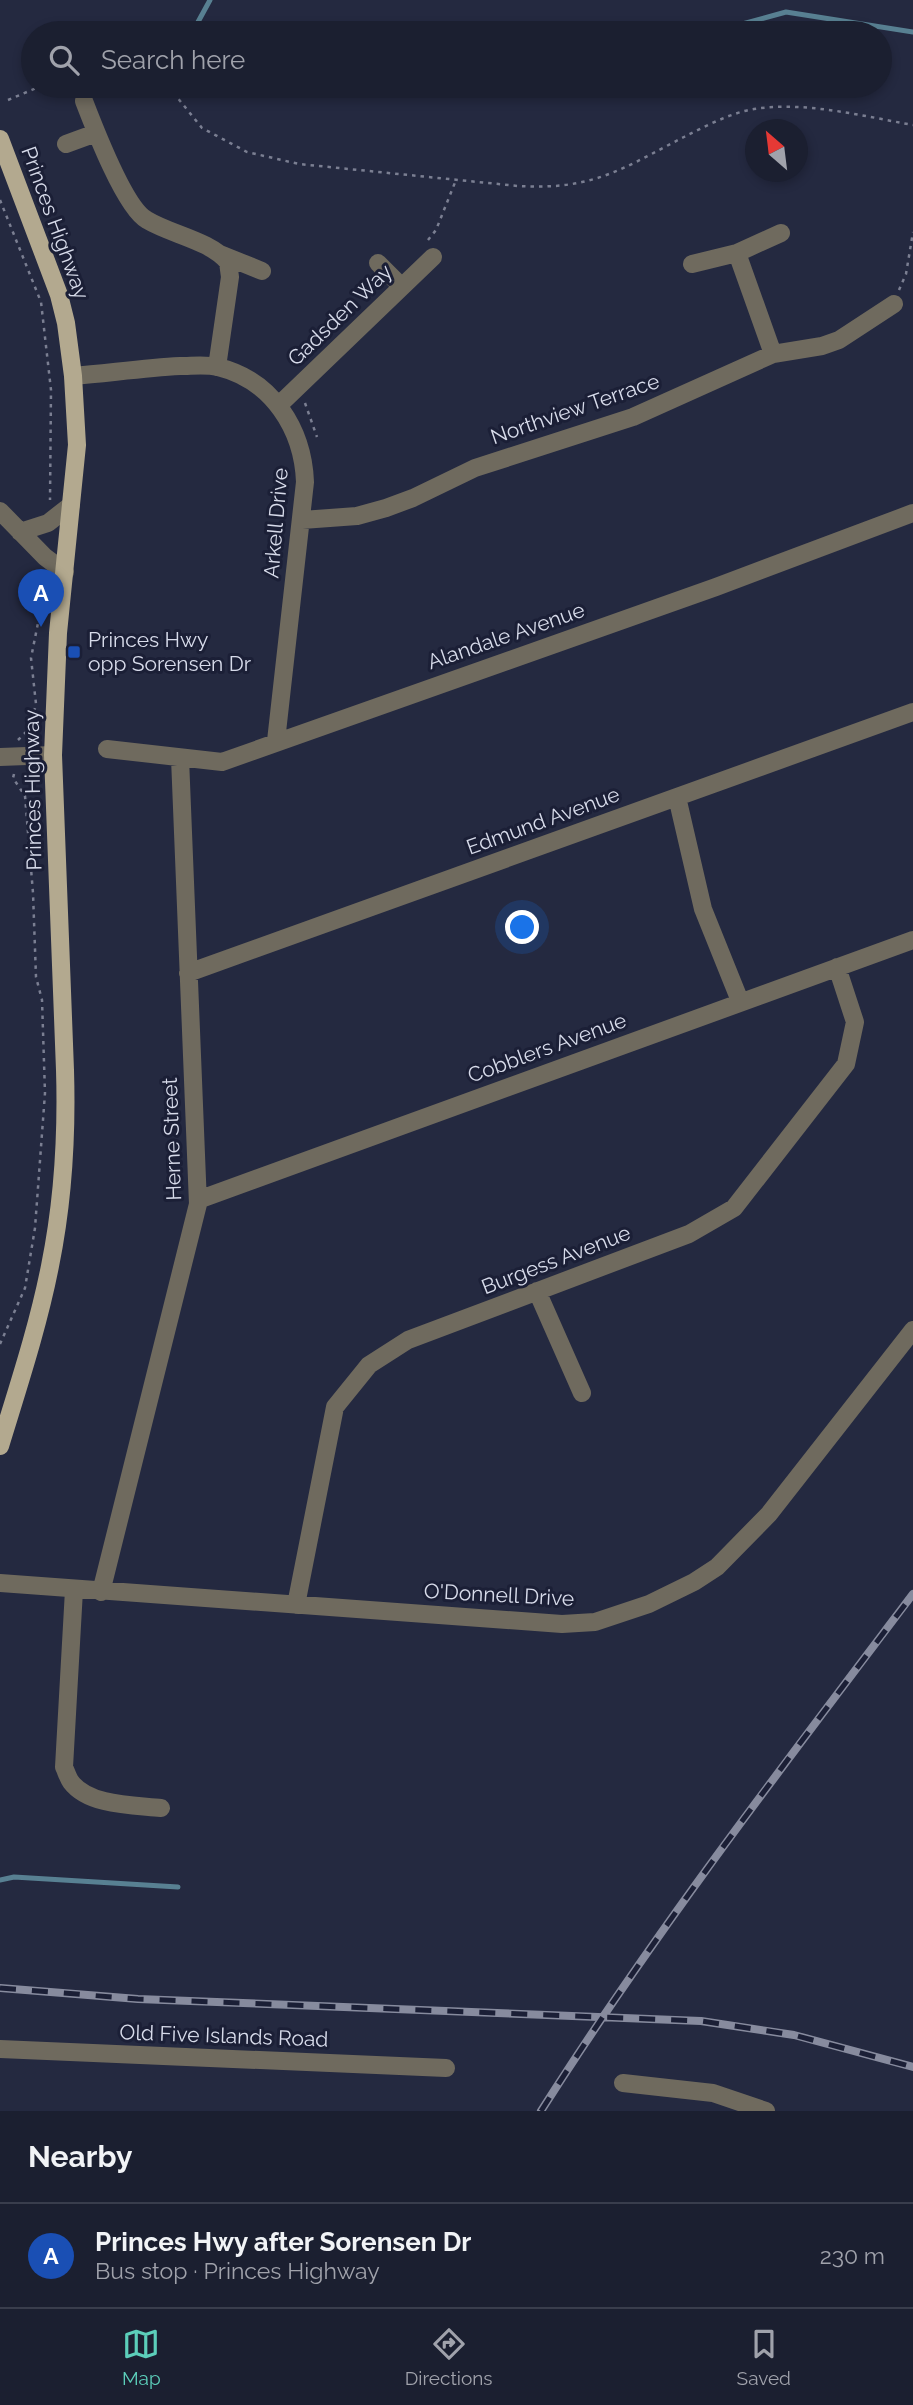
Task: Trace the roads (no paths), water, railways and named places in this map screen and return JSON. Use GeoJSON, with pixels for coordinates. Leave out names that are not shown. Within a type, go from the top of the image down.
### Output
{"type":"FeatureCollection","features":[{"type":"Feature","properties":{"kind":"main road","name":"Princes Highway"},"geometry":{"type":"LineString","coordinates":[[0,139],[59,295],[66,323],[73,376],[77,445],[58,633],[53,755],[65,1070],[64,1162],[57,1229],[41,1308],[0,1446]]}},
{"type":"Feature","properties":{"kind":"street"},"geometry":{"type":"LineString","coordinates":[[84,101],[96,132],[139,215],[262,271]]}},
{"type":"Feature","properties":{"kind":"street"},"geometry":{"type":"LineString","coordinates":[[66,144],[96,132]]}},
{"type":"Feature","properties":{"kind":"street"},"geometry":{"type":"LineString","coordinates":[[692,264],[737,253],[781,233]]}},
{"type":"Feature","properties":{"kind":"street"},"geometry":{"type":"LineString","coordinates":[[737,253],[773,354]]}},
{"type":"Feature","properties":{"kind":"street"},"geometry":{"type":"LineString","coordinates":[[217,367],[230,270],[228,262],[220,254]]}},
{"type":"Feature","properties":{"kind":"street","name":"Gadsden Way"},"geometry":{"type":"LineString","coordinates":[[279,405],[433,257]]}},
{"type":"Feature","properties":{"kind":"street"},"geometry":{"type":"LineString","coordinates":[[378,263],[402,287]]}},
{"type":"Feature","properties":{"kind":"street","name":"Northview Terrace"},"geometry":{"type":"LineString","coordinates":[[302,520],[357,516],[386,508],[475,468],[633,418],[773,354],[822,346],[839,340],[894,304]]}},
{"type":"Feature","properties":{"kind":"street","name":"Arkell Drive"},"geometry":{"type":"LineString","coordinates":[[73,376],[168,367],[217,367],[249,380],[279,405],[297,437],[304,459],[305,482],[276,741]]}},
{"type":"Feature","properties":{"kind":"street"},"geometry":{"type":"LineString","coordinates":[[20,532],[48,523],[71,505]]}},
{"type":"Feature","properties":{"kind":"street"},"geometry":{"type":"LineString","coordinates":[[0,511],[45,557],[65,572]]}},
{"type":"Feature","properties":{"kind":"street","name":"Alandale Avenue"},"geometry":{"type":"LineString","coordinates":[[107,749],[222,762],[716,587],[913,513]]}},
{"type":"Feature","properties":{"kind":"street","name":"Edmund Avenue"},"geometry":{"type":"LineString","coordinates":[[188,973],[913,712]]}},
{"type":"Feature","properties":{"kind":"street"},"geometry":{"type":"LineString","coordinates":[[0,757],[53,755]]}},
{"type":"Feature","properties":{"kind":"street","name":"Herne Street"},"geometry":{"type":"LineString","coordinates":[[102,1592],[198,1200],[180,758]]}},
{"type":"Feature","properties":{"kind":"street"},"geometry":{"type":"LineString","coordinates":[[677,797],[703,909],[740,1001]]}},
{"type":"Feature","properties":{"kind":"street","name":"Cobblers Avenue"},"geometry":{"type":"LineString","coordinates":[[198,1200],[913,940]]}},
{"type":"Feature","properties":{"kind":"street","name":"Burgess Avenue"},"geometry":{"type":"LineString","coordinates":[[296,1605],[335,1408],[369,1365],[408,1340],[690,1234],[734,1208],[846,1064],[856,1022],[837,967]]}},
{"type":"Feature","properties":{"kind":"street"},"geometry":{"type":"LineString","coordinates":[[537,1291],[582,1393]]}},
{"type":"Feature","properties":{"kind":"street","name":"O'Donnell Drive"},"geometry":{"type":"LineString","coordinates":[[0,1583],[562,1624],[595,1622],[671,1595],[717,1567],[769,1514],[913,1330]]}},
{"type":"Feature","properties":{"kind":"street"},"geometry":{"type":"LineString","coordinates":[[74,1590],[64,1767],[71,1783],[86,1794],[103,1800],[161,1808]]}},
{"type":"Feature","properties":{"kind":"street","name":"Old Five Islands Road"},"geometry":{"type":"LineString","coordinates":[[0,2049],[446,2068]]}},
{"type":"Feature","properties":{"kind":"street"},"geometry":{"type":"LineString","coordinates":[[623,2083],[713,2093],[766,2111]]}},
{"type":"Feature","properties":{"kind":"waterway"},"geometry":{"type":"LineString","coordinates":[[199,21],[210,0]]}},
{"type":"Feature","properties":{"kind":"waterway"},"geometry":{"type":"LineString","coordinates":[[753,21],[786,12],[843,21]]}},
{"type":"Feature","properties":{"kind":"waterway"},"geometry":{"type":"LineString","coordinates":[[892,29],[913,32]]}},
{"type":"Feature","properties":{"kind":"waterway"},"geometry":{"type":"LineString","coordinates":[[0,1880],[14,1877],[178,1887]]}},
{"type":"Feature","properties":{"kind":"railway"},"geometry":{"type":"LineString","coordinates":[[541,2111],[675,1913],[913,1594]]}},
{"type":"Feature","properties":{"kind":"railway"},"geometry":{"type":"LineString","coordinates":[[0,1988],[138,1999],[701,2021],[794,2035],[913,2067]]}},
{"type":"Feature","properties":{"kind":"place","name":"Princes Hwy after Sorensen Dr"},"geometry":{"type":"Point","coordinates":[41,627]}},
{"type":"Feature","properties":{"kind":"place","name":"Princes Hwy opp Sorensen Dr"},"geometry":{"type":"Point","coordinates":[74,652]}}]}
